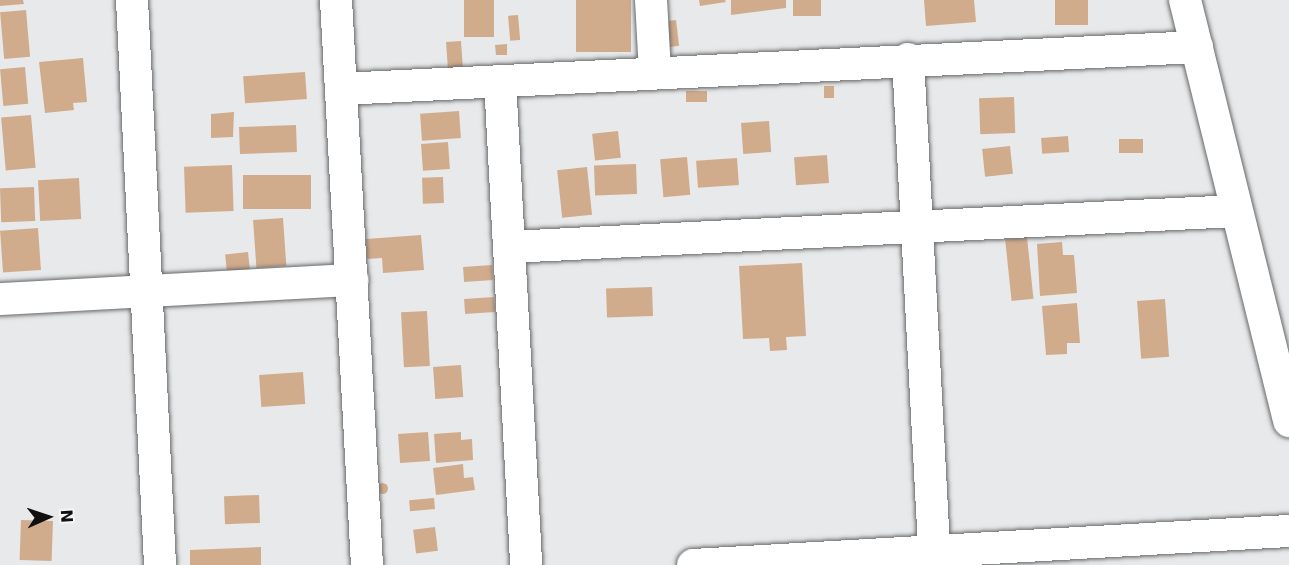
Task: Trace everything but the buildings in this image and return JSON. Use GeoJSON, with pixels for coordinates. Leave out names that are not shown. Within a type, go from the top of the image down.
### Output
{"type":"FeatureCollection","features":[{"type":"Feature","properties":{"kind":"street"},"geometry":{"type":"LineString","coordinates":[[132,0],[160,565]]}},
{"type":"Feature","properties":{"kind":"street"},"geometry":{"type":"LineString","coordinates":[[336,0],[367,565]]}},
{"type":"Feature","properties":{"kind":"street"},"geometry":{"type":"LineString","coordinates":[[651,0],[655,72]]}},
{"type":"Feature","properties":{"kind":"street"},"geometry":{"type":"LineString","coordinates":[[1185,0],[1235,211],[1289,421]]}},
{"type":"Feature","properties":{"kind":"street"},"geometry":{"type":"LineString","coordinates":[[341,89],[908,59],[1197,47]]}},
{"type":"Feature","properties":{"kind":"street"},"geometry":{"type":"LineString","coordinates":[[908,59],[934,559]]}},
{"type":"Feature","properties":{"kind":"street"},"geometry":{"type":"LineString","coordinates":[[500,81],[526,565]]}},
{"type":"Feature","properties":{"kind":"street"},"geometry":{"type":"LineString","coordinates":[[510,247],[1235,211]]}},
{"type":"Feature","properties":{"kind":"street"},"geometry":{"type":"LineString","coordinates":[[0,299],[352,280]]}},
{"type":"Feature","properties":{"kind":"street"},"geometry":{"type":"LineString","coordinates":[[693,565],[934,559],[1289,531]]}}]}
